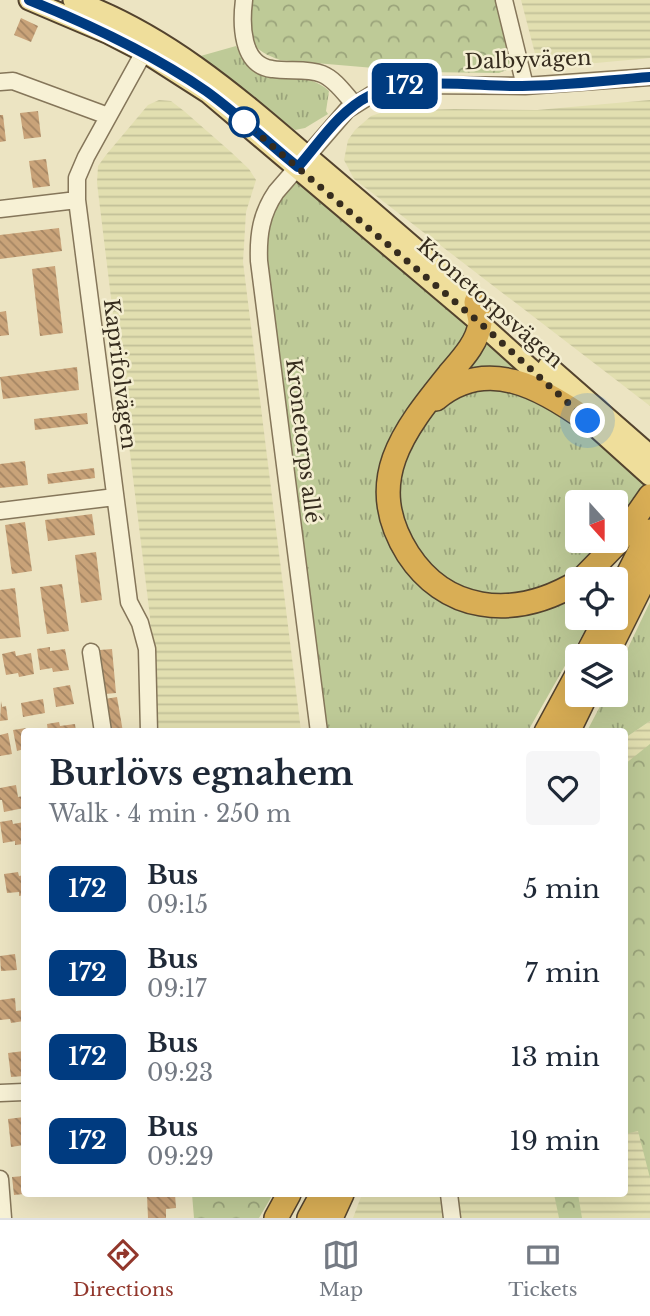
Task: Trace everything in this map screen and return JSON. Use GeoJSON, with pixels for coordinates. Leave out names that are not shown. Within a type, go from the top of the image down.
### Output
{"type":"FeatureCollection","features":[{"type":"Feature","properties":{"kind":"highway"},"geometry":{"type":"LineString","coordinates":[[478,312],[476,337],[405,431],[395,452],[388,498],[393,524],[416,567],[434,584],[456,596],[477,604],[498,606],[537,601],[565,590]]}},
{"type":"Feature","properties":{"kind":"highway"},"geometry":{"type":"LineString","coordinates":[[422,410],[444,392],[461,384],[503,378],[544,391],[588,421]]}},
{"type":"Feature","properties":{"kind":"highway"},"geometry":{"type":"LineString","coordinates":[[594,567],[618,542],[650,496]]}},
{"type":"Feature","properties":{"kind":"highway"},"geometry":{"type":"LineString","coordinates":[[628,574],[650,531]]}},
{"type":"Feature","properties":{"kind":"highway"},"geometry":{"type":"LineString","coordinates":[[612,644],[650,568]]}},
{"type":"Feature","properties":{"kind":"highway"},"geometry":{"type":"LineString","coordinates":[[548,728],[565,697]]}},
{"type":"Feature","properties":{"kind":"highway"},"geometry":{"type":"LineString","coordinates":[[570,728],[580,707]]}},
{"type":"Feature","properties":{"kind":"highway"},"geometry":{"type":"LineString","coordinates":[[276,1218],[287,1197]]}},
{"type":"Feature","properties":{"kind":"highway"},"geometry":{"type":"LineString","coordinates":[[289,1218],[300,1197]]}},
{"type":"Feature","properties":{"kind":"highway"},"geometry":{"type":"LineString","coordinates":[[309,1218],[320,1197]]}},
{"type":"Feature","properties":{"kind":"highway"},"geometry":{"type":"LineString","coordinates":[[331,1218],[341,1197]]}},
{"type":"Feature","properties":{"kind":"main road"},"geometry":{"type":"LineString","coordinates":[[29,0],[109,34],[148,45]]}},
{"type":"Feature","properties":{"kind":"main road"},"geometry":{"type":"LineString","coordinates":[[73,0],[229,90],[303,161]]}},
{"type":"Feature","properties":{"kind":"main road","name":"Kronetorpsvägen"},"geometry":{"type":"LineString","coordinates":[[303,161],[650,456]]}},
{"type":"Feature","properties":{"kind":"main road","name":"Kronetorpsvägen"},"geometry":{"type":"LineString","coordinates":[[478,312],[588,421],[650,476]]}},
{"type":"Feature","properties":{"kind":"street"},"geometry":{"type":"LineString","coordinates":[[244,0],[244,41],[260,64],[270,69],[320,73],[337,85],[354,104]]}},
{"type":"Feature","properties":{"kind":"street"},"geometry":{"type":"LineString","coordinates":[[504,0],[525,86]]}},
{"type":"Feature","properties":{"kind":"street","name":"Kaprifolvägen"},"geometry":{"type":"LineString","coordinates":[[148,45],[108,116],[78,178],[77,200],[130,602],[140,623],[147,649],[149,728]]}},
{"type":"Feature","properties":{"kind":"street","name":"Dalbyvägen"},"geometry":{"type":"LineString","coordinates":[[303,161],[354,104],[383,90],[411,85],[525,86],[650,77]]}},
{"type":"Feature","properties":{"kind":"street"},"geometry":{"type":"LineString","coordinates":[[0,82],[13,82],[108,116]]}},
{"type":"Feature","properties":{"kind":"street","name":"Kronetorps allé"},"geometry":{"type":"LineString","coordinates":[[303,161],[268,204],[258,239],[317,728]]}},
{"type":"Feature","properties":{"kind":"street"},"geometry":{"type":"LineString","coordinates":[[0,209],[77,200]]}},
{"type":"Feature","properties":{"kind":"street"},"geometry":{"type":"LineString","coordinates":[[0,511],[115,497]]}},
{"type":"Feature","properties":{"kind":"street"},"geometry":{"type":"LineString","coordinates":[[91,652],[102,728]]}},
{"type":"Feature","properties":{"kind":"street"},"geometry":{"type":"LineString","coordinates":[[0,1093],[21,1091]]}},
{"type":"Feature","properties":{"kind":"street"},"geometry":{"type":"LineString","coordinates":[[0,1179],[3,1218]]}},
{"type":"Feature","properties":{"kind":"street"},"geometry":{"type":"LineString","coordinates":[[449,1197],[452,1218]]}},
{"type":"Feature","properties":{"kind":"shaded area"},"geometry":{"type":"Polygon","coordinates":[[[521,0],[650,0],[650,58],[542,68],[538,65],[521,0]]]}},
{"type":"Feature","properties":{"kind":"shaded area"},"geometry":{"type":"Polygon","coordinates":[[[159,100],[171,101],[231,152],[249,169],[256,180],[246,212],[243,262],[301,728],[159,728],[150,617],[97,183],[98,166],[148,105],[159,100]]]}},
{"type":"Feature","properties":{"kind":"shaded area"},"geometry":{"type":"Polygon","coordinates":[[[650,100],[650,406],[354,179],[344,160],[348,140],[355,130],[371,116],[386,111],[537,110],[650,100]]]}},
{"type":"Feature","properties":{"kind":"shaded area"},"geometry":{"type":"Polygon","coordinates":[[[650,721],[650,1218],[353,1218],[361,1197],[628,1197],[628,736],[650,721]]]}},
{"type":"Feature","properties":{"kind":"green space"},"geometry":{"type":"Polygon","coordinates":[[[250,0],[498,0],[511,57],[509,69],[499,73],[421,72],[280,60],[254,45],[249,22],[250,0]]]}},
{"type":"Feature","properties":{"kind":"green space"},"geometry":{"type":"Polygon","coordinates":[[[236,46],[247,62],[259,71],[282,78],[306,79],[329,91],[326,111],[328,114],[305,128],[295,130],[197,57],[236,46]]]}},
{"type":"Feature","properties":{"kind":"green space"},"geometry":{"type":"Polygon","coordinates":[[[297,180],[472,328],[382,493],[445,599],[565,591],[565,630],[585,630],[577,644],[565,644],[565,666],[530,728],[323,728],[265,248],[274,210],[283,193],[297,180]]]}},
{"type":"Feature","properties":{"kind":"green space"},"geometry":{"type":"Polygon","coordinates":[[[485,334],[537,381],[460,372],[485,334]]]}},
{"type":"Feature","properties":{"kind":"green space"},"geometry":{"type":"Polygon","coordinates":[[[514,388],[575,423],[646,486],[628,515],[628,490],[565,490],[565,553],[598,553],[584,567],[565,567],[565,580],[498,601],[445,583],[402,529],[396,472],[433,409],[463,392],[514,388]]]}},
{"type":"Feature","properties":{"kind":"green space"},"geometry":{"type":"Polygon","coordinates":[[[650,602],[650,721],[628,736],[628,728],[589,728],[600,707],[628,707],[628,648],[650,602]]]}},
{"type":"Feature","properties":{"kind":"green space"},"geometry":{"type":"Polygon","coordinates":[[[650,744],[650,1178],[638,1131],[628,1133],[628,762],[650,744]]]}},
{"type":"Feature","properties":{"kind":"green space"},"geometry":{"type":"Polygon","coordinates":[[[192,1197],[271,1197],[259,1218],[194,1218],[192,1197]]]}},
{"type":"Feature","properties":{"kind":"green space"},"geometry":{"type":"Polygon","coordinates":[[[555,1197],[578,1197],[582,1218],[559,1218],[555,1197]]]}},
{"type":"Feature","properties":{"kind":"building"},"geometry":{"type":"Polygon","coordinates":[[[21,18],[38,26],[31,42],[14,35],[21,18]]]}},
{"type":"Feature","properties":{"kind":"building"},"geometry":{"type":"Polygon","coordinates":[[[38,111],[41,137],[24,139],[20,113],[38,111]]]}},
{"type":"Feature","properties":{"kind":"building"},"geometry":{"type":"Polygon","coordinates":[[[0,115],[3,115],[6,141],[0,142],[0,115]]]}},
{"type":"Feature","properties":{"kind":"building"},"geometry":{"type":"Polygon","coordinates":[[[46,159],[50,186],[33,188],[29,161],[46,159]]]}},
{"type":"Feature","properties":{"kind":"building"},"geometry":{"type":"Polygon","coordinates":[[[59,228],[62,251],[0,259],[0,235],[59,228]]]}},
{"type":"Feature","properties":{"kind":"building"},"geometry":{"type":"Polygon","coordinates":[[[55,266],[63,333],[40,336],[32,269],[55,266]]]}},
{"type":"Feature","properties":{"kind":"building"},"geometry":{"type":"Polygon","coordinates":[[[6,311],[9,335],[0,336],[0,312],[6,311]]]}},
{"type":"Feature","properties":{"kind":"building"},"geometry":{"type":"Polygon","coordinates":[[[77,367],[79,390],[3,399],[0,377],[77,367]]]}},
{"type":"Feature","properties":{"kind":"building"},"geometry":{"type":"Polygon","coordinates":[[[87,413],[88,424],[35,430],[34,419],[87,413]]]}},
{"type":"Feature","properties":{"kind":"building"},"geometry":{"type":"Polygon","coordinates":[[[25,461],[28,485],[0,488],[0,464],[25,461]]]}},
{"type":"Feature","properties":{"kind":"building"},"geometry":{"type":"Polygon","coordinates":[[[94,468],[95,478],[48,484],[47,474],[94,468]]]}},
{"type":"Feature","properties":{"kind":"building"},"geometry":{"type":"Polygon","coordinates":[[[92,514],[95,535],[48,541],[45,520],[92,514]]]}},
{"type":"Feature","properties":{"kind":"building"},"geometry":{"type":"Polygon","coordinates":[[[25,522],[32,571],[12,574],[5,525],[25,522]]]}},
{"type":"Feature","properties":{"kind":"building"},"geometry":{"type":"Polygon","coordinates":[[[96,552],[102,600],[81,603],[75,555],[96,552]]]}},
{"type":"Feature","properties":{"kind":"building"},"geometry":{"type":"Polygon","coordinates":[[[62,584],[69,631],[47,634],[40,587],[62,584]]]}},
{"type":"Feature","properties":{"kind":"building"},"geometry":{"type":"Polygon","coordinates":[[[15,588],[21,637],[0,639],[0,590],[15,588]]]}},
{"type":"Feature","properties":{"kind":"building"},"geometry":{"type":"Polygon","coordinates":[[[50,647],[50,651],[65,649],[69,670],[40,670],[37,649],[50,647]]]}},
{"type":"Feature","properties":{"kind":"building"},"geometry":{"type":"Polygon","coordinates":[[[112,649],[116,693],[105,694],[100,650],[112,649]]]}},
{"type":"Feature","properties":{"kind":"building"},"geometry":{"type":"Polygon","coordinates":[[[15,651],[16,656],[31,653],[34,674],[19,677],[18,673],[6,675],[2,654],[15,651]]]}},
{"type":"Feature","properties":{"kind":"building"},"geometry":{"type":"Polygon","coordinates":[[[70,685],[74,704],[56,707],[53,688],[70,685]]]}},
{"type":"Feature","properties":{"kind":"building"},"geometry":{"type":"Polygon","coordinates":[[[117,697],[122,728],[109,728],[105,699],[117,697]]]}},
{"type":"Feature","properties":{"kind":"building"},"geometry":{"type":"Polygon","coordinates":[[[43,699],[45,713],[23,717],[21,703],[43,699]]]}},
{"type":"Feature","properties":{"kind":"building"},"geometry":{"type":"Polygon","coordinates":[[[1,701],[2,707],[6,706],[8,720],[0,721],[1,701]]]}},
{"type":"Feature","properties":{"kind":"building"},"geometry":{"type":"Polygon","coordinates":[[[47,724],[75,724],[76,728],[48,728],[47,724]]]}},
{"type":"Feature","properties":{"kind":"building"},"geometry":{"type":"Polygon","coordinates":[[[21,729],[21,750],[17,751],[13,730],[21,729]]]}},
{"type":"Feature","properties":{"kind":"building"},"geometry":{"type":"Polygon","coordinates":[[[8,733],[12,754],[0,756],[0,735],[8,733]]]}},
{"type":"Feature","properties":{"kind":"building"},"geometry":{"type":"Polygon","coordinates":[[[16,785],[18,797],[21,796],[21,809],[4,812],[0,788],[16,785]]]}},
{"type":"Feature","properties":{"kind":"building"},"geometry":{"type":"Polygon","coordinates":[[[12,820],[13,824],[21,823],[21,844],[15,845],[15,841],[3,843],[0,822],[12,820]]]}},
{"type":"Feature","properties":{"kind":"building"},"geometry":{"type":"Polygon","coordinates":[[[18,872],[21,876],[21,896],[19,892],[7,893],[4,874],[18,872]]]}},
{"type":"Feature","properties":{"kind":"building"},"geometry":{"type":"Polygon","coordinates":[[[15,954],[17,970],[1,971],[0,956],[15,954]]]}},
{"type":"Feature","properties":{"kind":"building"},"geometry":{"type":"Polygon","coordinates":[[[15,998],[16,1011],[21,1010],[21,1021],[11,1023],[10,1019],[0,1020],[0,1000],[15,998]]]}},
{"type":"Feature","properties":{"kind":"building"},"geometry":{"type":"Polygon","coordinates":[[[21,1051],[21,1076],[11,1077],[8,1053],[21,1051]]]}},
{"type":"Feature","properties":{"kind":"building"},"geometry":{"type":"Polygon","coordinates":[[[21,1117],[21,1145],[11,1147],[8,1119],[21,1117]]]}},
{"type":"Feature","properties":{"kind":"building"},"geometry":{"type":"Polygon","coordinates":[[[21,1176],[21,1194],[14,1195],[12,1177],[21,1176]]]}},
{"type":"Feature","properties":{"kind":"building"},"geometry":{"type":"Polygon","coordinates":[[[147,1197],[175,1197],[176,1208],[166,1209],[166,1218],[148,1218],[147,1197]]]}},
{"type":"Feature","properties":{"kind":"bus line","name":"172"},"geometry":{"type":"LineString","coordinates":[[29,0],[109,34],[177,72],[208,93],[298,167],[347,110],[383,90],[427,84],[525,86],[650,77]]}},
{"type":"Feature","properties":{"kind":"route"},"geometry":{"type":"LineString","coordinates":[[244,122],[480,323],[588,421]]}}]}
